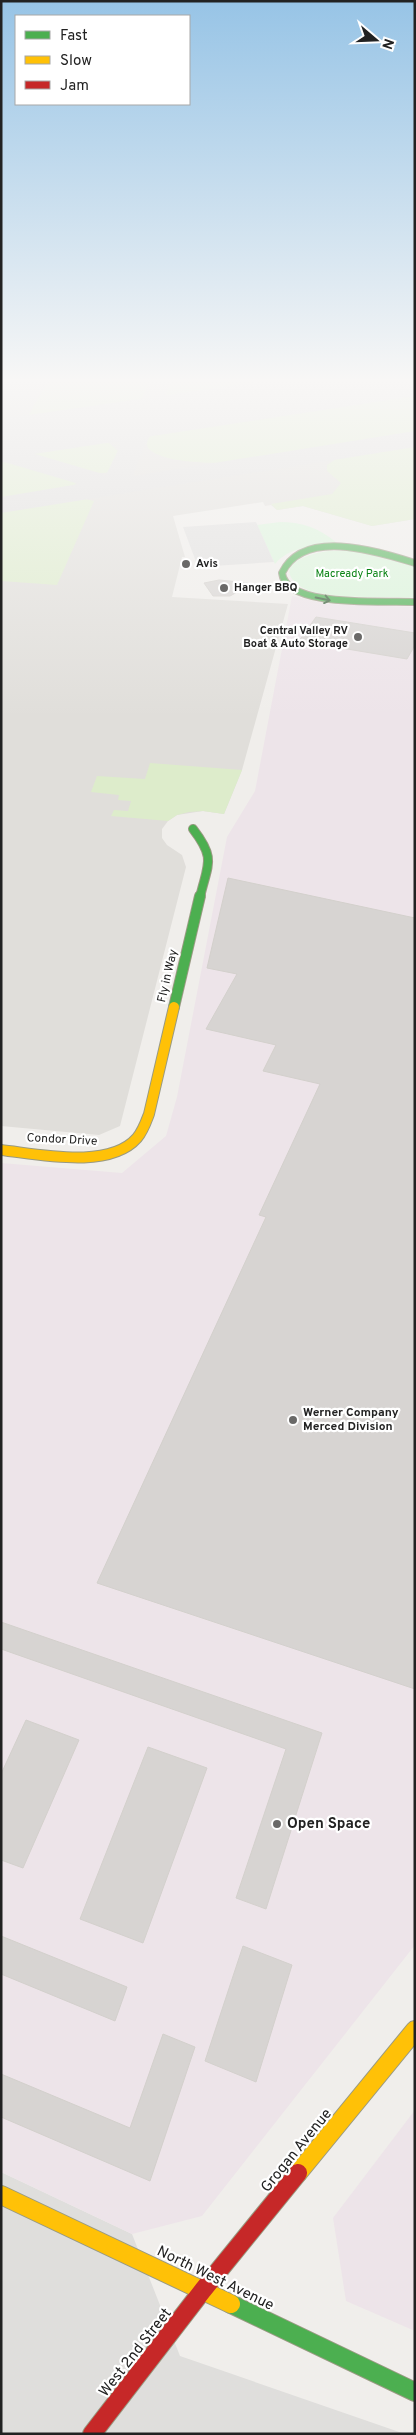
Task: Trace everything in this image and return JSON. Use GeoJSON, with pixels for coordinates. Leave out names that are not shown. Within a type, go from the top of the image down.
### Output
{"type":"FeatureCollection","features":[{"type":"Feature","properties":{"kind":"street"},"geometry":{"type":"LineString","coordinates":[[415,562],[367,549],[328,547],[296,554],[286,561],[282,574],[283,581],[294,590],[326,600],[415,602]]}},
{"type":"Feature","properties":{"kind":"street","name":"Fly in Way"},"geometry":{"type":"LineString","coordinates":[[143,1132],[148,1120],[209,858],[206,846],[193,829]]}},
{"type":"Feature","properties":{"kind":"street","name":"Condor Drive"},"geometry":{"type":"LineString","coordinates":[[1,1150],[99,1157],[122,1150],[143,1132]]}},
{"type":"Feature","properties":{"kind":"street","name":"Grogan Avenue"},"geometry":{"type":"LineString","coordinates":[[203,2290],[415,2030]]}},
{"type":"Feature","properties":{"kind":"street","name":"North West Avenue"},"geometry":{"type":"LineString","coordinates":[[1,2195],[415,2392]]}},
{"type":"Feature","properties":{"kind":"street","name":"West 2nd Street"},"geometry":{"type":"LineString","coordinates":[[92,2434],[203,2290]]}},
{"type":"Feature","properties":{"kind":"shaded area"},"geometry":{"type":"Polygon","coordinates":[[[1,491],[415,491],[415,519],[372,526],[303,506],[277,510],[271,505],[265,506],[263,502],[173,516],[185,557],[182,557],[172,597],[288,604],[242,770],[224,814],[203,811],[177,815],[168,821],[162,829],[162,838],[167,845],[182,855],[186,867],[120,1126],[99,1135],[1,1126],[1,491]]]}},
{"type":"Feature","properties":{"kind":"shaded area"},"geometry":{"type":"Polygon","coordinates":[[[256,522],[274,562],[198,567],[183,527],[256,522]]]}},
{"type":"Feature","properties":{"kind":"shaded area"},"geometry":{"type":"Polygon","coordinates":[[[292,596],[328,604],[415,607],[415,1945],[202,2216],[132,2234],[1,2172],[1,1163],[122,1173],[166,1136],[177,1097],[227,837],[255,791],[292,596]]]}},
{"type":"Feature","properties":{"kind":"shaded area"},"geometry":{"type":"Polygon","coordinates":[[[415,2110],[415,2331],[346,2301],[333,2218],[415,2110]]]}},
{"type":"Feature","properties":{"kind":"shaded area"},"geometry":{"type":"Polygon","coordinates":[[[1,2172],[132,2234],[180,2356],[405,2434],[1,2434],[1,2172]]]}},
{"type":"Feature","properties":{"kind":"green space"},"geometry":{"type":"Polygon","coordinates":[[[1,491],[57,491],[1,499],[1,491]]]}},
{"type":"Feature","properties":{"kind":"green space"},"geometry":{"type":"Polygon","coordinates":[[[335,491],[415,491],[415,519],[372,526],[303,506],[277,510],[271,504],[332,494],[335,491]]]}},
{"type":"Feature","properties":{"kind":"green space"},"geometry":{"type":"Polygon","coordinates":[[[81,498],[94,501],[57,585],[1,581],[1,511],[81,498]]]}},
{"type":"Feature","properties":{"kind":"green space"},"geometry":{"type":"Polygon","coordinates":[[[280,522],[296,523],[310,527],[324,533],[337,543],[295,550],[275,564],[257,525],[280,522]]]}},
{"type":"Feature","properties":{"kind":"green space","name":"Macready Park"},"geometry":{"type":"Polygon","coordinates":[[[357,551],[415,567],[415,598],[351,597],[317,593],[304,588],[294,581],[290,574],[290,568],[294,563],[317,553],[357,551]]]}},
{"type":"Feature","properties":{"kind":"green space"},"geometry":{"type":"Polygon","coordinates":[[[150,763],[242,770],[224,814],[203,811],[189,812],[177,815],[168,821],[111,816],[114,810],[128,811],[131,801],[118,800],[119,795],[91,792],[97,776],[145,779],[150,763]]]}},
{"type":"Feature","properties":{"kind":"building","name":"Hanger BBQ"},"geometry":{"type":"Polygon","coordinates":[[[219,580],[252,584],[230,596],[213,596],[204,583],[219,580]]]}},
{"type":"Feature","properties":{"kind":"building","name":"Central Valley RV Boat & Auto Storage"},"geometry":{"type":"Polygon","coordinates":[[[316,617],[415,633],[415,645],[407,659],[299,641],[316,617]]]}},
{"type":"Feature","properties":{"kind":"building","name":"Werner Company Merced Division"},"geometry":{"type":"Polygon","coordinates":[[[228,878],[415,918],[415,1689],[97,1583],[266,1217],[259,1215],[320,1084],[263,1071],[276,1045],[206,1029],[237,974],[207,968],[228,878]]]}},
{"type":"Feature","properties":{"kind":"building","name":"Open Space"},"geometry":{"type":"Polygon","coordinates":[[[1,1622],[322,1733],[266,1909],[236,1898],[286,1749],[1,1649],[1,1622]]]}},
{"type":"Feature","properties":{"kind":"building"},"geometry":{"type":"Polygon","coordinates":[[[26,1720],[79,1740],[23,1868],[1,1860],[1,1774],[26,1720]]]}},
{"type":"Feature","properties":{"kind":"building"},"geometry":{"type":"Polygon","coordinates":[[[148,1747],[207,1768],[143,1943],[80,1919],[148,1747]]]}},
{"type":"Feature","properties":{"kind":"building"},"geometry":{"type":"Polygon","coordinates":[[[1,1936],[127,1987],[115,2021],[1,1974],[1,1936]]]}},
{"type":"Feature","properties":{"kind":"building"},"geometry":{"type":"Polygon","coordinates":[[[243,1946],[292,1965],[256,2082],[205,2061],[243,1946]]]}},
{"type":"Feature","properties":{"kind":"building"},"geometry":{"type":"Polygon","coordinates":[[[163,2034],[195,2047],[150,2181],[1,2117],[1,2074],[130,2128],[163,2034]]]}},
{"type":"Feature","properties":{"kind":"taxiway"},"geometry":{"type":"LineString","coordinates":[[1,505],[91,491]]}},
{"type":"Feature","properties":{"kind":"traffic: fast"},"geometry":{"type":"LineString","coordinates":[[415,563],[357,548],[333,546],[311,549],[301,553],[292,559],[282,573],[283,580],[289,587],[315,597],[343,601],[415,602]]}},
{"type":"Feature","properties":{"kind":"traffic: fast"},"geometry":{"type":"LineString","coordinates":[[174,1007],[209,858],[206,846],[193,829]]}},
{"type":"Feature","properties":{"kind":"traffic: fast"},"geometry":{"type":"LineString","coordinates":[[231,2304],[415,2392]]}},
{"type":"Feature","properties":{"kind":"traffic: slow"},"geometry":{"type":"LineString","coordinates":[[1,1150],[53,1156],[84,1157],[98,1156],[119,1150],[131,1143],[137,1138],[143,1128],[155,1096],[174,1007]]}},
{"type":"Feature","properties":{"kind":"traffic: slow"},"geometry":{"type":"LineString","coordinates":[[298,2173],[415,2030]]}},
{"type":"Feature","properties":{"kind":"traffic: slow"},"geometry":{"type":"LineString","coordinates":[[1,2195],[231,2304]]}},
{"type":"Feature","properties":{"kind":"traffic: jam"},"geometry":{"type":"LineString","coordinates":[[92,2434],[203,2290],[298,2173]]}},
{"type":"Feature","properties":{"kind":"place","name":"Avis"},"geometry":{"type":"Point","coordinates":[186,564]}},
{"type":"Feature","properties":{"kind":"place","name":"Hanger BBQ"},"geometry":{"type":"Point","coordinates":[224,588]}},
{"type":"Feature","properties":{"kind":"place","name":"Central Valley RV Boat & Auto Storage"},"geometry":{"type":"Point","coordinates":[358,637]}},
{"type":"Feature","properties":{"kind":"place","name":"Werner Company Merced Division"},"geometry":{"type":"Point","coordinates":[293,1420]}},
{"type":"Feature","properties":{"kind":"place","name":"Open Space"},"geometry":{"type":"Point","coordinates":[277,1824]}}]}
